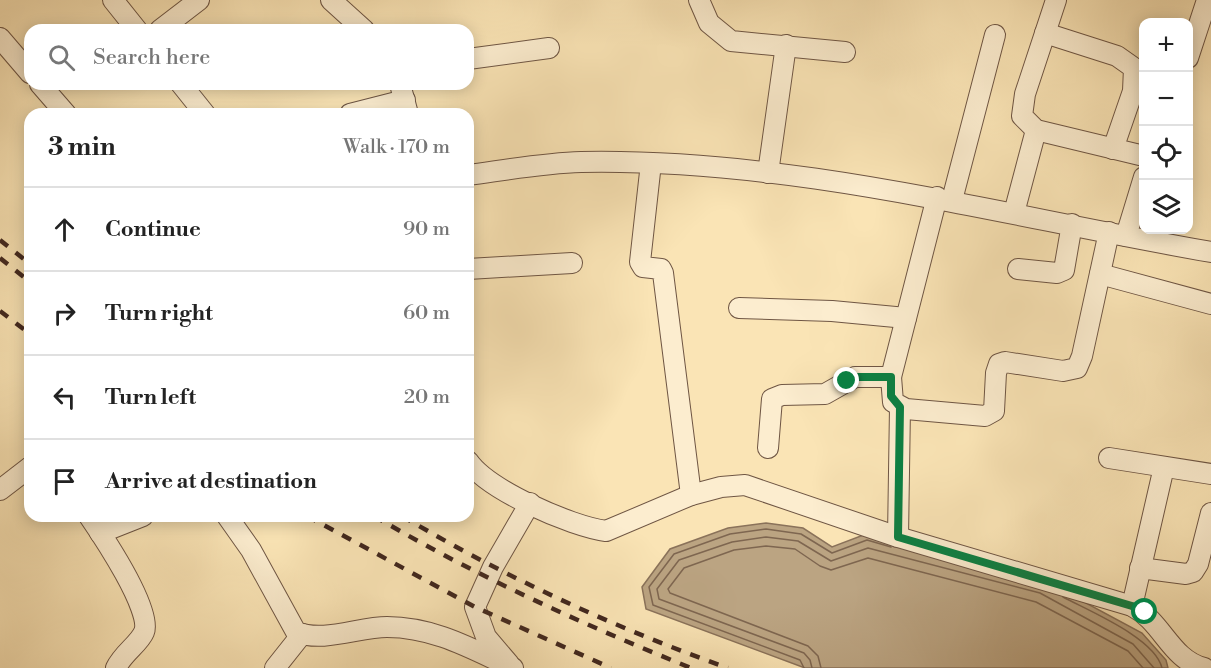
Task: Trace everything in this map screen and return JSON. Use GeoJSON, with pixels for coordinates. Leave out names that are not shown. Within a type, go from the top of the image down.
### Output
{"type":"FeatureCollection","features":[{"type":"Feature","properties":{"kind":"street"},"geometry":{"type":"LineString","coordinates":[[112,0],[132,24]]}},
{"type":"Feature","properties":{"kind":"street"},"geometry":{"type":"LineString","coordinates":[[168,24],[199,0]]}},
{"type":"Feature","properties":{"kind":"street"},"geometry":{"type":"LineString","coordinates":[[331,0],[357,24]]}},
{"type":"Feature","properties":{"kind":"street"},"geometry":{"type":"LineString","coordinates":[[699,0],[709,23],[731,40],[742,44],[786,45],[845,52]]}},
{"type":"Feature","properties":{"kind":"street"},"geometry":{"type":"LineString","coordinates":[[1056,0],[1021,110],[1022,116],[1036,130],[1139,155]]}},
{"type":"Feature","properties":{"kind":"street"},"geometry":{"type":"LineString","coordinates":[[1193,43],[1207,0]]}},
{"type":"Feature","properties":{"kind":"street"},"geometry":{"type":"LineString","coordinates":[[1045,33],[1116,56],[1134,68],[1133,91],[1113,149]]}},
{"type":"Feature","properties":{"kind":"street"},"geometry":{"type":"LineString","coordinates":[[898,537],[900,407],[891,396],[891,377],[906,318],[995,35]]}},
{"type":"Feature","properties":{"kind":"street"},"geometry":{"type":"LineString","coordinates":[[0,38],[24,65]]}},
{"type":"Feature","properties":{"kind":"street"},"geometry":{"type":"LineString","coordinates":[[768,173],[786,45]]}},
{"type":"Feature","properties":{"kind":"street"},"geometry":{"type":"LineString","coordinates":[[474,58],[549,48]]}},
{"type":"Feature","properties":{"kind":"street"},"geometry":{"type":"LineString","coordinates":[[45,90],[61,108]]}},
{"type":"Feature","properties":{"kind":"street"},"geometry":{"type":"LineString","coordinates":[[186,90],[200,108]]}},
{"type":"Feature","properties":{"kind":"street"},"geometry":{"type":"LineString","coordinates":[[372,108],[404,99]]}},
{"type":"Feature","properties":{"kind":"street"},"geometry":{"type":"LineString","coordinates":[[1014,213],[1036,130]]}},
{"type":"Feature","properties":{"kind":"street"},"geometry":{"type":"LineString","coordinates":[[474,174],[578,162],[651,163],[768,173],[945,198],[1211,252]]}},
{"type":"Feature","properties":{"kind":"street"},"geometry":{"type":"LineString","coordinates":[[651,163],[640,262],[643,267],[661,268],[663,273],[691,495]]}},
{"type":"Feature","properties":{"kind":"street"},"geometry":{"type":"LineString","coordinates":[[900,407],[985,416],[994,411],[996,374],[999,364],[1005,362],[1064,371],[1077,368],[1082,356],[1100,274],[1142,180]]}},
{"type":"Feature","properties":{"kind":"street"},"geometry":{"type":"LineString","coordinates":[[1018,269],[1057,273],[1064,270],[1072,224]]}},
{"type":"Feature","properties":{"kind":"street"},"geometry":{"type":"LineString","coordinates":[[474,270],[572,263]]}},
{"type":"Feature","properties":{"kind":"street"},"geometry":{"type":"LineString","coordinates":[[1100,274],[1211,304]]}},
{"type":"Feature","properties":{"kind":"street"},"geometry":{"type":"LineString","coordinates":[[739,308],[832,311],[906,318]]}},
{"type":"Feature","properties":{"kind":"street"},"geometry":{"type":"LineString","coordinates":[[768,448],[772,399],[782,395],[825,394],[855,377],[891,377]]}},
{"type":"Feature","properties":{"kind":"street"},"geometry":{"type":"LineString","coordinates":[[1109,458],[1211,474]]}},
{"type":"Feature","properties":{"kind":"street"},"geometry":{"type":"LineString","coordinates":[[1132,606],[1164,467]]}},
{"type":"Feature","properties":{"kind":"street"},"geometry":{"type":"LineString","coordinates":[[474,470],[477,474],[510,495],[575,522],[606,531],[691,495],[721,487],[745,485],[898,537],[1132,606],[1156,623],[1183,659],[1204,668]]}},
{"type":"Feature","properties":{"kind":"street"},"geometry":{"type":"LineString","coordinates":[[0,490],[24,471]]}},
{"type":"Feature","properties":{"kind":"street"},"geometry":{"type":"LineString","coordinates":[[231,522],[251,550],[292,627],[302,634],[386,627],[430,631],[513,668],[486,637],[475,608],[493,567],[530,503]]}},
{"type":"Feature","properties":{"kind":"street"},"geometry":{"type":"LineString","coordinates":[[1140,568],[1186,574],[1193,572],[1198,564],[1211,513]]}},
{"type":"Feature","properties":{"kind":"street"},"geometry":{"type":"LineString","coordinates":[[93,522],[135,594],[146,620],[144,634],[123,655],[116,668]]}},
{"type":"Feature","properties":{"kind":"street"},"geometry":{"type":"LineString","coordinates":[[100,533],[128,522]]}},
{"type":"Feature","properties":{"kind":"street"},"geometry":{"type":"LineString","coordinates":[[275,668],[302,634]]}},
{"type":"Feature","properties":{"kind":"water"},"geometry":{"type":"Polygon","coordinates":[[[766,523],[803,528],[832,547],[866,534],[1045,581],[1142,633],[1166,660],[1168,668],[805,668],[646,609],[642,587],[670,549],[728,528],[766,523]]]}},
{"type":"Feature","properties":{"kind":"railway"},"geometry":{"type":"LineString","coordinates":[[0,240],[24,259]]}},
{"type":"Feature","properties":{"kind":"railway"},"geometry":{"type":"LineString","coordinates":[[0,258],[24,277]]}},
{"type":"Feature","properties":{"kind":"railway"},"geometry":{"type":"LineString","coordinates":[[0,311],[24,329]]}},
{"type":"Feature","properties":{"kind":"railway"},"geometry":{"type":"LineString","coordinates":[[318,522],[475,607],[611,668]]}},
{"type":"Feature","properties":{"kind":"railway"},"geometry":{"type":"LineString","coordinates":[[384,522],[490,579],[691,668]]}},
{"type":"Feature","properties":{"kind":"railway"},"geometry":{"type":"LineString","coordinates":[[413,522],[480,560],[561,600],[644,636],[728,668]]}},
{"type":"Feature","properties":{"kind":"route"},"geometry":{"type":"LineString","coordinates":[[847,381],[863,376],[891,377],[891,396],[893,402],[900,407],[898,537],[1132,606],[1145,612]]}}]}
